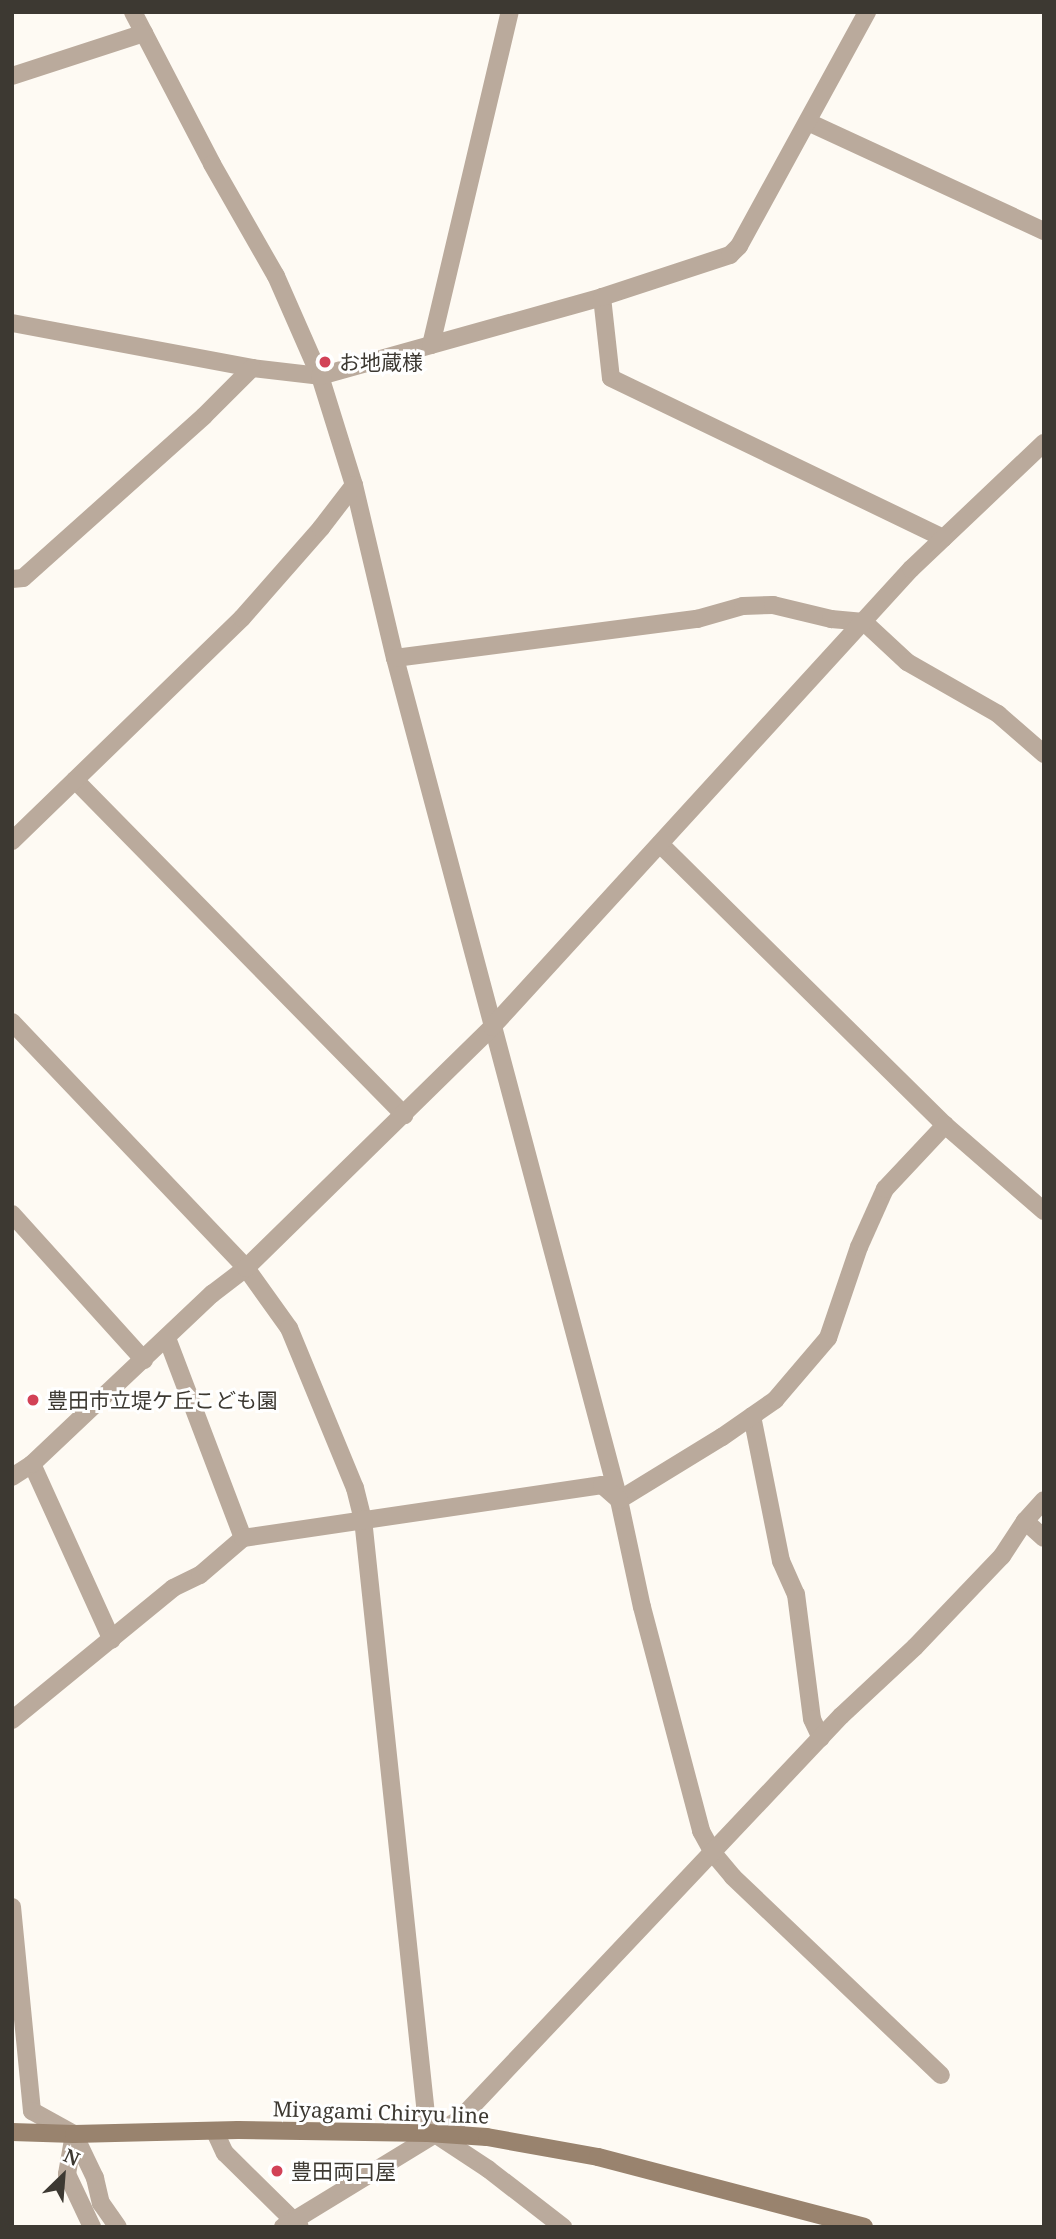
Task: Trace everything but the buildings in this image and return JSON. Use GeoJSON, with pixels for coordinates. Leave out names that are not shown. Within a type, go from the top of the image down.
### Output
{"type":"FeatureCollection","features":[{"type":"Feature","properties":{"kind":"main road","name":"Miyagami Chiryu line"},"geometry":{"type":"LineString","coordinates":[[12,2132],[431,2134],[487,2137],[598,2157],[864,2227]]}},
{"type":"Feature","properties":{"kind":"street"},"geometry":{"type":"LineString","coordinates":[[133,12],[212,164],[258,239],[320,376],[354,485],[395,658],[619,1500],[642,1607],[701,1831],[713,1853],[733,1877],[941,2074]]}},
{"type":"Feature","properties":{"kind":"street"},"geometry":{"type":"LineString","coordinates":[[431,345],[510,12]]}},
{"type":"Feature","properties":{"kind":"street"},"geometry":{"type":"LineString","coordinates":[[12,323],[253,368],[320,376],[602,297],[730,255],[739,246],[867,12]]}},
{"type":"Feature","properties":{"kind":"street"},"geometry":{"type":"LineString","coordinates":[[12,76],[144,33]]}},
{"type":"Feature","properties":{"kind":"street"},"geometry":{"type":"LineString","coordinates":[[808,122],[1044,231]]}},
{"type":"Feature","properties":{"kind":"street"},"geometry":{"type":"LineString","coordinates":[[602,297],[611,378],[943,538]]}},
{"type":"Feature","properties":{"kind":"street"},"geometry":{"type":"LineString","coordinates":[[12,579],[23,578],[204,416],[253,368]]}},
{"type":"Feature","properties":{"kind":"street"},"geometry":{"type":"LineString","coordinates":[[12,1477],[32,1464],[212,1294],[246,1268],[492,1027],[943,538],[1044,443]]}},
{"type":"Feature","properties":{"kind":"street"},"geometry":{"type":"LineString","coordinates":[[12,841],[242,618],[321,528],[354,485]]}},
{"type":"Feature","properties":{"kind":"street"},"geometry":{"type":"LineString","coordinates":[[395,658],[697,619],[743,606],[773,605],[831,619],[864,622],[907,662],[998,714],[1044,754]]}},
{"type":"Feature","properties":{"kind":"street"},"geometry":{"type":"LineString","coordinates":[[75,780],[404,1115]]}},
{"type":"Feature","properties":{"kind":"street"},"geometry":{"type":"LineString","coordinates":[[660,845],[945,1125],[1044,1211]]}},
{"type":"Feature","properties":{"kind":"street"},"geometry":{"type":"LineString","coordinates":[[12,1022],[246,1268],[289,1328],[355,1488],[363,1519],[431,2134]]}},
{"type":"Feature","properties":{"kind":"street"},"geometry":{"type":"LineString","coordinates":[[619,1500],[775,1400],[828,1338],[859,1247],[885,1189],[945,1125]]}},
{"type":"Feature","properties":{"kind":"street"},"geometry":{"type":"LineString","coordinates":[[12,1214],[144,1360]]}},
{"type":"Feature","properties":{"kind":"street"},"geometry":{"type":"LineString","coordinates":[[167,1338],[243,1538]]}},
{"type":"Feature","properties":{"kind":"street"},"geometry":{"type":"LineString","coordinates":[[752,1416],[781,1561],[796,1594],[812,1719],[821,1738]]}},
{"type":"Feature","properties":{"kind":"street"},"geometry":{"type":"LineString","coordinates":[[32,1464],[112,1640]]}},
{"type":"Feature","properties":{"kind":"street"},"geometry":{"type":"LineString","coordinates":[[12,1720],[173,1588],[200,1575],[243,1538],[602,1485],[619,1500]]}},
{"type":"Feature","properties":{"kind":"street"},"geometry":{"type":"LineString","coordinates":[[215,2132],[225,2153],[292,2225],[431,2134],[460,2119],[821,1738],[1002,1556],[1025,1521],[1044,1500]]}},
{"type":"Feature","properties":{"kind":"street"},"geometry":{"type":"LineString","coordinates":[[1025,1521],[1044,1538]]}},
{"type":"Feature","properties":{"kind":"street"},"geometry":{"type":"LineString","coordinates":[[12,1907],[32,2111],[74,2134],[95,2178],[102,2203],[118,2227]]}},
{"type":"Feature","properties":{"kind":"street"},"geometry":{"type":"LineString","coordinates":[[74,2134],[67,2174],[81,2210],[92,2227]]}},
{"type":"Feature","properties":{"kind":"street"},"geometry":{"type":"LineString","coordinates":[[431,2134],[488,2169],[562,2227]]}},
{"type":"Feature","properties":{"kind":"street"},"geometry":{"type":"LineString","coordinates":[[532,2204],[540,2227]]}},
{"type":"Feature","properties":{"kind":"place","name":"お地蔵様"},"geometry":{"type":"Point","coordinates":[325,362]}},
{"type":"Feature","properties":{"kind":"place","name":"豊田市立堤ケ丘こども園"},"geometry":{"type":"Point","coordinates":[33,1400]}},
{"type":"Feature","properties":{"kind":"place","name":"豊田両口屋"},"geometry":{"type":"Point","coordinates":[277,2171]}}]}
